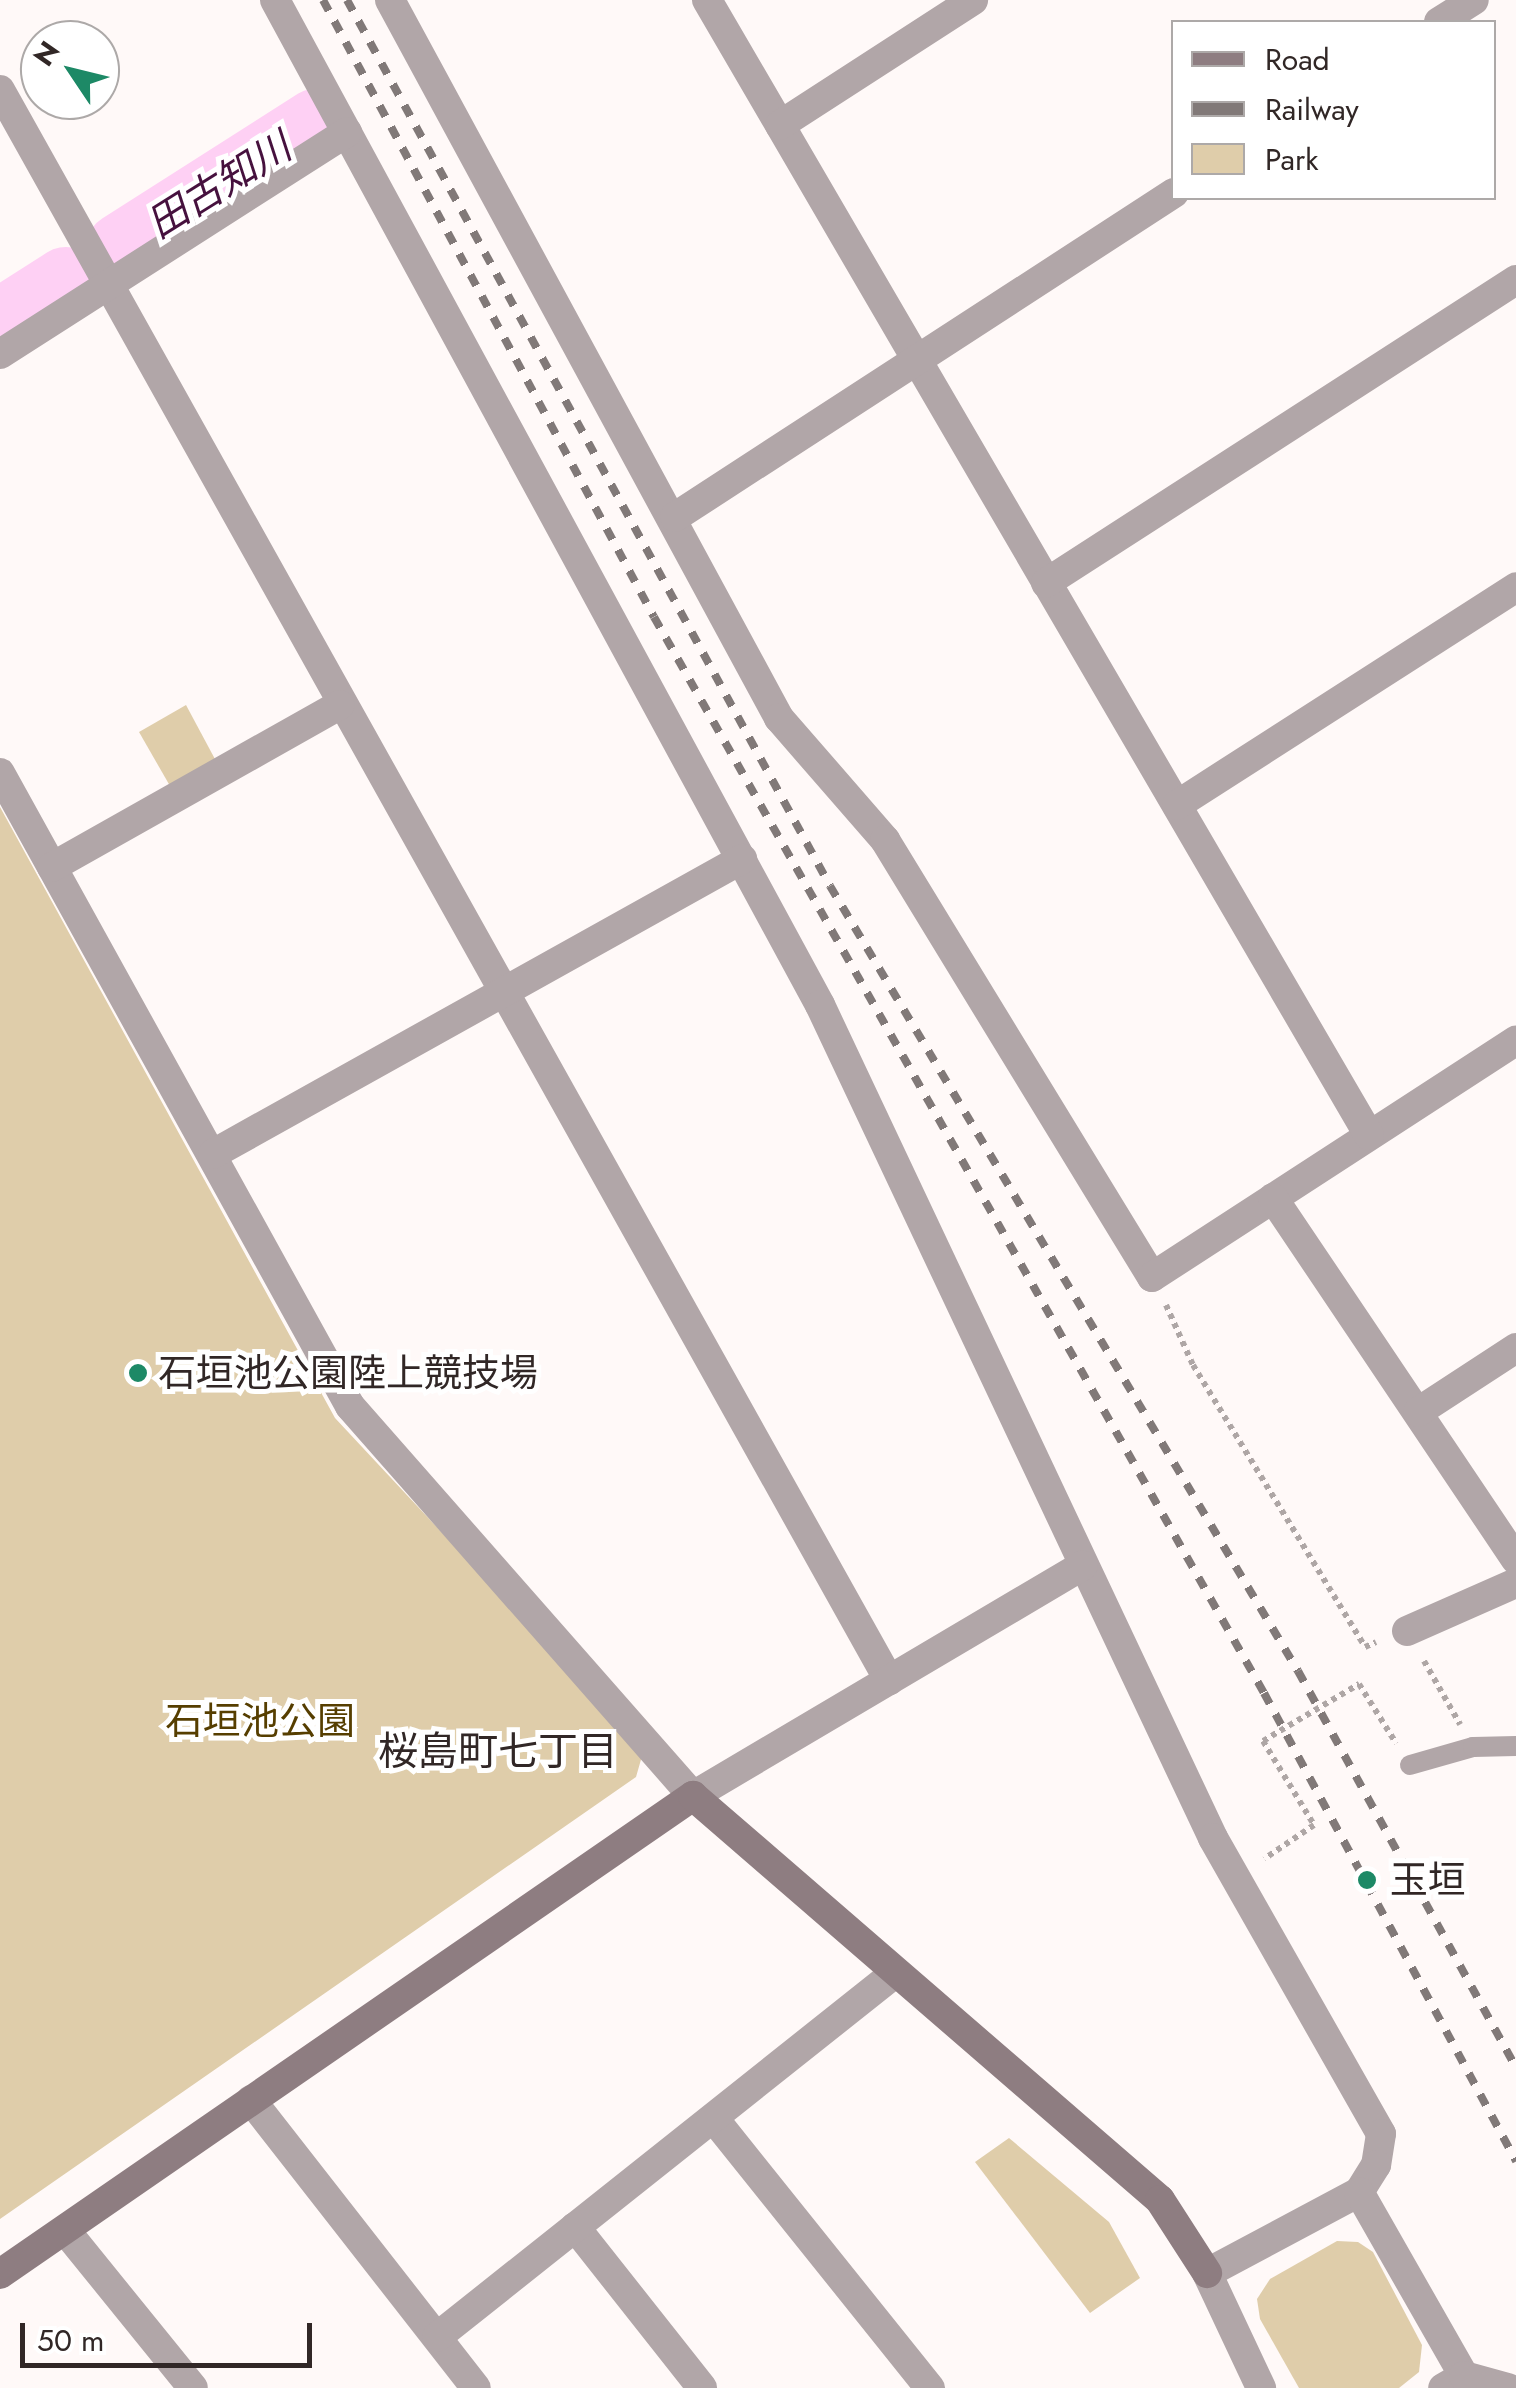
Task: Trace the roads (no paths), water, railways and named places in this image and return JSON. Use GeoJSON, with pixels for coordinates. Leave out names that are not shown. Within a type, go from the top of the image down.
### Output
{"type":"FeatureCollection","features":[{"type":"Feature","properties":{"kind":"street"},"geometry":{"type":"LineString","coordinates":[[275,0],[820,1006],[1213,1838],[1240,1876],[1381,2134],[1376,2166],[1359,2192],[1207,2273]]}},
{"type":"Feature","properties":{"kind":"street"},"geometry":{"type":"LineString","coordinates":[[390,0],[675,517],[779,718],[885,840],[1152,1277],[1516,1041]]}},
{"type":"Feature","properties":{"kind":"street"},"geometry":{"type":"LineString","coordinates":[[707,0],[1369,1135]]}},
{"type":"Feature","properties":{"kind":"street"},"geometry":{"type":"LineString","coordinates":[[780,125],[973,0]]}},
{"type":"Feature","properties":{"kind":"street"},"geometry":{"type":"LineString","coordinates":[[1442,20],[1474,0]]}},
{"type":"Feature","properties":{"kind":"street"},"geometry":{"type":"LineString","coordinates":[[0,90],[106,288],[500,994],[889,1680]]}},
{"type":"Feature","properties":{"kind":"street"},"geometry":{"type":"LineString","coordinates":[[0,354],[348,132]]}},
{"type":"Feature","properties":{"kind":"street"},"geometry":{"type":"LineString","coordinates":[[675,517],[1171,195]]}},
{"type":"Feature","properties":{"kind":"street"},"geometry":{"type":"LineString","coordinates":[[1046,583],[1516,280]]}},
{"type":"Feature","properties":{"kind":"street"},"geometry":{"type":"LineString","coordinates":[[1177,805],[1516,587]]}},
{"type":"Feature","properties":{"kind":"street"},"geometry":{"type":"LineString","coordinates":[[52,867],[340,705]]}},
{"type":"Feature","properties":{"kind":"street"},"geometry":{"type":"LineString","coordinates":[[0,773],[350,1406],[692,1796],[1160,2200],[1207,2273],[1262,2388]]}},
{"type":"Feature","properties":{"kind":"street"},"geometry":{"type":"LineString","coordinates":[[213,1154],[742,858]]}},
{"type":"Feature","properties":{"kind":"street"},"geometry":{"type":"LineString","coordinates":[[1273,1198],[1516,1559]]}},
{"type":"Feature","properties":{"kind":"street"},"geometry":{"type":"LineString","coordinates":[[1418,1412],[1516,1348]]}},
{"type":"Feature","properties":{"kind":"street"},"geometry":{"type":"LineString","coordinates":[[0,2274],[692,1796],[1083,1565]]}},
{"type":"Feature","properties":{"kind":"street"},"geometry":{"type":"LineString","coordinates":[[1407,1631],[1516,1583]]}},
{"type":"Feature","properties":{"kind":"street"},"geometry":{"type":"LineString","coordinates":[[437,2338],[895,1973]]}},
{"type":"Feature","properties":{"kind":"street"},"geometry":{"type":"LineString","coordinates":[[251,2100],[476,2388]]}},
{"type":"Feature","properties":{"kind":"street"},"geometry":{"type":"LineString","coordinates":[[715,2120],[930,2388]]}},
{"type":"Feature","properties":{"kind":"street"},"geometry":{"type":"LineString","coordinates":[[1359,2192],[1453,2382],[1508,2388]]}},
{"type":"Feature","properties":{"kind":"street"},"geometry":{"type":"LineString","coordinates":[[576,2227],[702,2388]]}},
{"type":"Feature","properties":{"kind":"street"},"geometry":{"type":"LineString","coordinates":[[65,2230],[192,2388]]}},
{"type":"Feature","properties":{"kind":"lane"},"geometry":{"type":"LineString","coordinates":[[1410,1765],[1473,1747],[1516,1746]]}},
{"type":"Feature","properties":{"kind":"waterway","name":"田古知川"},"geometry":{"type":"LineString","coordinates":[[121,248],[317,123]]}},
{"type":"Feature","properties":{"kind":"waterway","name":"田古知川"},"geometry":{"type":"LineString","coordinates":[[0,324],[66,282]]}},
{"type":"Feature","properties":{"kind":"railway"},"geometry":{"type":"LineString","coordinates":[[323,0],[654,617],[1264,1693],[1516,2161]]}},
{"type":"Feature","properties":{"kind":"railway"},"geometry":{"type":"LineString","coordinates":[[347,0],[830,886],[1298,1671],[1516,2067]]}},
{"type":"Feature","properties":{"kind":"place","name":"石垣池公園陸上競技場"},"geometry":{"type":"Point","coordinates":[138,1373]}},
{"type":"Feature","properties":{"kind":"place","name":"玉垣"},"geometry":{"type":"Point","coordinates":[1367,1880]}},
{"type":"Feature","properties":{"kind":"district","name":"桜島町七丁目"},"geometry":{"type":"Point","coordinates":[498,1751]}},
{"type":"Feature","properties":{"kind":"park label","name":"石垣池公園"},"geometry":{"type":"Point","coordinates":[260,1721]}}]}
